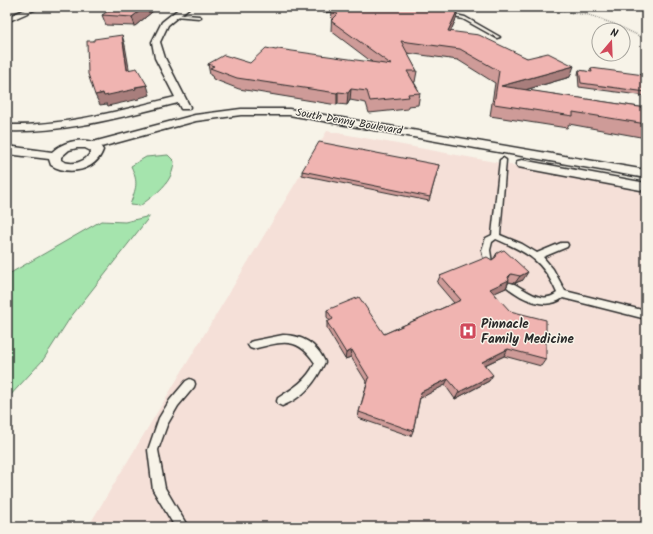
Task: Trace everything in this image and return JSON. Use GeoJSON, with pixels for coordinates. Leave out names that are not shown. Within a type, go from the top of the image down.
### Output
{"type":"FeatureCollection","features":[{"type":"Feature","properties":{"kind":"street"},"geometry":{"type":"LineString","coordinates":[[7,20],[37,7]]}},
{"type":"Feature","properties":{"kind":"street"},"geometry":{"type":"LineString","coordinates":[[186,7],[174,15],[165,24],[156,42],[160,58],[194,123]]}},
{"type":"Feature","properties":{"kind":"street"},"geometry":{"type":"LineString","coordinates":[[7,128],[24,130],[59,127],[180,98]]}},
{"type":"Feature","properties":{"kind":"street","name":"South Denny Boulevard"},"geometry":{"type":"LineString","coordinates":[[95,150],[94,157],[83,164],[69,167],[58,165],[55,162],[55,156],[61,150],[72,145],[86,144],[95,150],[194,123],[265,119],[286,120],[504,155],[609,174],[646,187]]}},
{"type":"Feature","properties":{"kind":"street"},"geometry":{"type":"LineString","coordinates":[[7,150],[55,156]]}},
{"type":"Feature","properties":{"kind":"street","name":"South Denny Boulevard"},"geometry":{"type":"LineString","coordinates":[[609,174],[646,174]]}},
{"type":"Feature","properties":{"kind":"lane"},"geometry":{"type":"LineString","coordinates":[[324,11],[358,7]]}},
{"type":"Feature","properties":{"kind":"lane"},"geometry":{"type":"LineString","coordinates":[[440,14],[464,18],[498,37]]}},
{"type":"Feature","properties":{"kind":"lane"},"geometry":{"type":"LineString","coordinates":[[174,15],[199,17]]}},
{"type":"Feature","properties":{"kind":"lane"},"geometry":{"type":"LineString","coordinates":[[496,236],[504,155]]}},
{"type":"Feature","properties":{"kind":"lane"},"geometry":{"type":"LineString","coordinates":[[488,263],[486,250],[488,240],[496,236],[524,248],[538,256],[552,272],[562,294]]}},
{"type":"Feature","properties":{"kind":"lane"},"geometry":{"type":"LineString","coordinates":[[538,256],[564,245]]}},
{"type":"Feature","properties":{"kind":"lane"},"geometry":{"type":"LineString","coordinates":[[510,286],[519,292],[542,300],[555,299],[562,294],[646,315]]}},
{"type":"Feature","properties":{"kind":"lane"},"geometry":{"type":"LineString","coordinates":[[253,345],[282,338],[302,341],[313,349],[320,362],[314,376],[308,384],[282,401]]}},
{"type":"Feature","properties":{"kind":"lane"},"geometry":{"type":"LineString","coordinates":[[182,527],[159,490],[153,450],[163,422],[174,403],[190,384]]}},
{"type":"Feature","properties":{"kind":"path"},"geometry":{"type":"LineString","coordinates":[[524,7],[533,10],[573,12],[588,15],[606,21],[646,39]]}},
{"type":"Feature","properties":{"kind":"shaded area"},"geometry":{"type":"Polygon","coordinates":[[[327,131],[646,190],[646,527],[88,527],[327,131]]]}},
{"type":"Feature","properties":{"kind":"green space"},"geometry":{"type":"Polygon","coordinates":[[[168,155],[174,161],[171,176],[167,182],[158,192],[140,206],[130,205],[136,186],[135,177],[131,166],[146,157],[168,155]]]}},
{"type":"Feature","properties":{"kind":"green space"},"geometry":{"type":"Polygon","coordinates":[[[150,216],[70,318],[43,360],[7,399],[7,275],[101,221],[125,222],[150,216]]]}},
{"type":"Feature","properties":{"kind":"building"},"geometry":{"type":"Polygon","coordinates":[[[114,7],[145,7],[132,17],[102,15],[114,7]]]}},
{"type":"Feature","properties":{"kind":"building"},"geometry":{"type":"Polygon","coordinates":[[[446,7],[458,9],[448,31],[479,35],[527,58],[548,53],[574,66],[501,86],[646,108],[646,124],[573,112],[573,116],[494,104],[499,71],[460,49],[401,41],[417,71],[407,71],[420,93],[408,94],[409,97],[370,101],[367,91],[351,89],[348,93],[337,93],[237,78],[210,68],[214,66],[208,64],[224,55],[250,63],[266,48],[392,65],[331,21],[338,14],[332,13],[336,9],[332,8],[446,7]]]}},
{"type":"Feature","properties":{"kind":"building"},"geometry":{"type":"Polygon","coordinates":[[[122,35],[127,70],[137,68],[147,85],[104,96],[103,93],[95,95],[88,74],[87,41],[122,35]]]}},
{"type":"Feature","properties":{"kind":"building"},"geometry":{"type":"Polygon","coordinates":[[[591,68],[644,75],[646,81],[646,92],[581,83],[579,70],[592,72],[591,68]]]}},
{"type":"Feature","properties":{"kind":"building"},"geometry":{"type":"Polygon","coordinates":[[[319,142],[439,165],[430,197],[302,171],[319,142]]]}},
{"type":"Feature","properties":{"kind":"building"},"geometry":{"type":"Polygon","coordinates":[[[504,250],[528,272],[520,276],[511,274],[508,277],[509,280],[490,289],[510,311],[546,320],[546,359],[508,349],[482,362],[493,375],[459,392],[448,379],[421,392],[413,431],[359,412],[369,378],[352,350],[346,353],[327,322],[333,319],[327,310],[359,297],[384,334],[461,300],[440,276],[487,257],[492,260],[496,257],[497,253],[504,250]]]}},
{"type":"Feature","properties":{"kind":"place","name":"Pinnacle Family Medicine"},"geometry":{"type":"Point","coordinates":[468,331]}}]}
